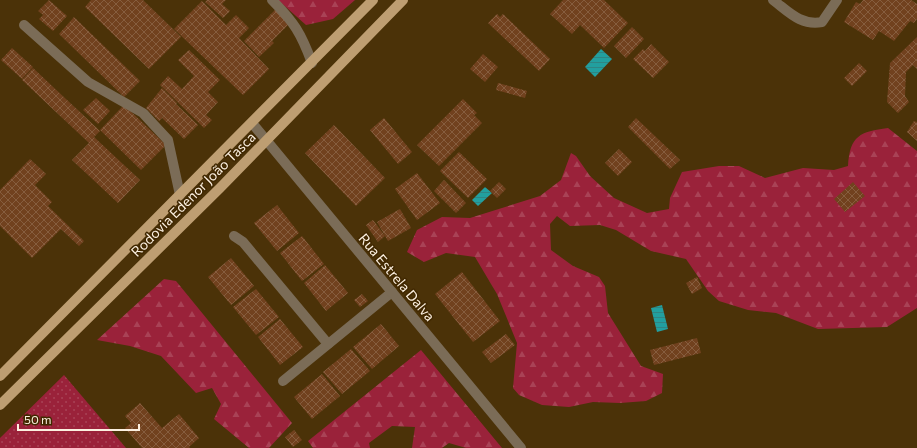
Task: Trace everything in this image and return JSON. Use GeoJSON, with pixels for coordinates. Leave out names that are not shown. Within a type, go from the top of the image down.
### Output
{"type":"FeatureCollection","features":[{"type":"Feature","properties":{"kind":"main road","name":"Rodovia Edenor João Tasca"},"geometry":{"type":"LineString","coordinates":[[0,376],[373,0]]}},
{"type":"Feature","properties":{"kind":"main road","name":"Rodovia Edenor João Tasca"},"geometry":{"type":"LineString","coordinates":[[0,405],[266,140],[403,0]]}},
{"type":"Feature","properties":{"kind":"street"},"geometry":{"type":"LineString","coordinates":[[272,0],[291,19],[301,35],[312,62]]}},
{"type":"Feature","properties":{"kind":"street"},"geometry":{"type":"LineString","coordinates":[[773,0],[795,17],[810,24],[822,22],[837,0]]}},
{"type":"Feature","properties":{"kind":"street"},"geometry":{"type":"LineString","coordinates":[[24,25],[88,82],[143,113],[159,130],[168,140],[180,195]]}},
{"type":"Feature","properties":{"kind":"street","name":"Rua Estrela Dalva"},"geometry":{"type":"LineString","coordinates":[[252,123],[521,448]]}},
{"type":"Feature","properties":{"kind":"street"},"geometry":{"type":"LineString","coordinates":[[234,236],[243,242],[328,344]]}},
{"type":"Feature","properties":{"kind":"street"},"geometry":{"type":"LineString","coordinates":[[283,381],[392,292]]}},
{"type":"Feature","properties":{"kind":"green space"},"geometry":{"type":"Polygon","coordinates":[[[278,0],[355,0],[333,19],[306,25],[278,0]]]}},
{"type":"Feature","properties":{"kind":"green space"},"geometry":{"type":"Polygon","coordinates":[[[888,128],[917,151],[917,308],[887,327],[818,329],[776,313],[748,310],[719,301],[708,291],[686,259],[651,251],[616,230],[600,225],[570,226],[557,216],[550,224],[551,250],[573,266],[599,277],[605,286],[608,313],[641,366],[663,374],[662,393],[646,401],[620,403],[593,402],[569,407],[542,405],[519,395],[513,388],[517,343],[497,294],[475,257],[446,253],[424,262],[407,252],[417,230],[442,217],[470,218],[540,196],[561,180],[571,153],[576,156],[590,176],[614,198],[647,213],[669,209],[670,198],[682,172],[719,166],[739,166],[765,178],[803,168],[834,170],[848,166],[851,148],[854,141],[858,137],[870,131],[888,128]]]}},
{"type":"Feature","properties":{"kind":"green space"},"geometry":{"type":"Polygon","coordinates":[[[164,279],[176,281],[292,423],[269,448],[249,448],[214,419],[221,404],[212,388],[196,393],[161,356],[130,346],[97,340],[164,279]]]}},
{"type":"Feature","properties":{"kind":"green space"},"geometry":{"type":"Polygon","coordinates":[[[421,350],[502,448],[466,448],[449,443],[442,448],[412,448],[415,427],[392,426],[369,443],[370,448],[313,448],[308,441],[421,350]]]}},
{"type":"Feature","properties":{"kind":"green space"},"geometry":{"type":"Polygon","coordinates":[[[64,375],[126,448],[0,448],[0,438],[64,375]]]}},
{"type":"Feature","properties":{"kind":"water"},"geometry":{"type":"Polygon","coordinates":[[[601,49],[612,59],[595,77],[585,67],[601,49]]]}},
{"type":"Feature","properties":{"kind":"water"},"geometry":{"type":"Polygon","coordinates":[[[485,187],[492,193],[478,206],[472,200],[485,187]]]}},
{"type":"Feature","properties":{"kind":"water"},"geometry":{"type":"Polygon","coordinates":[[[662,305],[668,329],[657,332],[651,308],[662,305]]]}},
{"type":"Feature","properties":{"kind":"building"},"geometry":{"type":"Polygon","coordinates":[[[49,0],[67,16],[53,31],[39,19],[43,15],[38,11],[49,0]]]}},
{"type":"Feature","properties":{"kind":"building"},"geometry":{"type":"Polygon","coordinates":[[[91,0],[143,0],[181,37],[149,69],[85,7],[91,0]]]}},
{"type":"Feature","properties":{"kind":"building"},"geometry":{"type":"Polygon","coordinates":[[[207,0],[226,0],[222,4],[230,11],[223,18],[205,2],[207,0]]]}},
{"type":"Feature","properties":{"kind":"building"},"geometry":{"type":"Polygon","coordinates":[[[563,0],[604,0],[628,23],[604,48],[580,25],[572,34],[550,14],[563,0]]]}},
{"type":"Feature","properties":{"kind":"building"},"geometry":{"type":"Polygon","coordinates":[[[863,0],[911,0],[917,4],[917,19],[914,23],[910,21],[894,41],[879,31],[873,40],[844,22],[856,2],[860,4],[863,0]]]}},
{"type":"Feature","properties":{"kind":"building"},"geometry":{"type":"Polygon","coordinates":[[[202,1],[226,25],[236,15],[249,28],[239,38],[269,69],[243,95],[174,29],[202,1]]]}},
{"type":"Feature","properties":{"kind":"building"},"geometry":{"type":"Polygon","coordinates":[[[276,9],[290,23],[272,41],[274,43],[259,57],[244,41],[276,9]]]}},
{"type":"Feature","properties":{"kind":"building"},"geometry":{"type":"Polygon","coordinates":[[[497,14],[500,17],[503,14],[550,59],[539,71],[488,23],[497,14]]]}},
{"type":"Feature","properties":{"kind":"building"},"geometry":{"type":"Polygon","coordinates":[[[74,17],[140,81],[124,97],[59,34],[74,17]]]}},
{"type":"Feature","properties":{"kind":"building"},"geometry":{"type":"Polygon","coordinates":[[[632,27],[644,39],[626,58],[614,46],[632,27]]]}},
{"type":"Feature","properties":{"kind":"building"},"geometry":{"type":"Polygon","coordinates":[[[917,37],[917,69],[913,65],[906,72],[905,96],[909,102],[898,113],[887,102],[890,63],[917,37]]]}},
{"type":"Feature","properties":{"kind":"building"},"geometry":{"type":"Polygon","coordinates":[[[651,44],[669,62],[653,78],[633,59],[643,49],[645,51],[651,44]]]}},
{"type":"Feature","properties":{"kind":"building"},"geometry":{"type":"Polygon","coordinates":[[[12,48],[33,67],[22,79],[1,60],[12,48]]]}},
{"type":"Feature","properties":{"kind":"building"},"geometry":{"type":"Polygon","coordinates":[[[189,50],[220,80],[208,92],[218,102],[206,115],[212,120],[204,128],[160,85],[168,76],[182,89],[194,76],[178,60],[189,50]]]}},
{"type":"Feature","properties":{"kind":"building"},"geometry":{"type":"Polygon","coordinates":[[[483,54],[498,67],[485,82],[470,69],[483,54]]]}},
{"type":"Feature","properties":{"kind":"building"},"geometry":{"type":"Polygon","coordinates":[[[859,63],[867,71],[852,86],[844,78],[859,63]]]}},
{"type":"Feature","properties":{"kind":"building"},"geometry":{"type":"Polygon","coordinates":[[[33,68],[100,131],[94,137],[140,180],[118,203],[72,160],[89,143],[22,80],[33,68]]]}},
{"type":"Feature","properties":{"kind":"building"},"geometry":{"type":"Polygon","coordinates":[[[498,83],[527,91],[525,98],[496,90],[498,83]]]}},
{"type":"Feature","properties":{"kind":"building"},"geometry":{"type":"Polygon","coordinates":[[[162,88],[177,103],[159,121],[146,108],[162,88]]]}},
{"type":"Feature","properties":{"kind":"building"},"geometry":{"type":"Polygon","coordinates":[[[96,98],[110,111],[98,124],[83,110],[96,98]]]}},
{"type":"Feature","properties":{"kind":"building"},"geometry":{"type":"Polygon","coordinates":[[[463,99],[477,113],[474,115],[482,123],[439,166],[417,145],[463,99]]]}},
{"type":"Feature","properties":{"kind":"building"},"geometry":{"type":"Polygon","coordinates":[[[176,104],[198,125],[184,139],[162,118],[176,104]]]}},
{"type":"Feature","properties":{"kind":"building"},"geometry":{"type":"Polygon","coordinates":[[[124,105],[166,145],[141,170],[100,130],[124,105]]]}},
{"type":"Feature","properties":{"kind":"building"},"geometry":{"type":"Polygon","coordinates":[[[384,118],[412,152],[398,164],[370,130],[384,118]]]}},
{"type":"Feature","properties":{"kind":"building"},"geometry":{"type":"Polygon","coordinates":[[[636,118],[680,160],[670,169],[628,127],[636,118]]]}},
{"type":"Feature","properties":{"kind":"building"},"geometry":{"type":"Polygon","coordinates":[[[914,121],[917,122],[917,141],[907,132],[914,121]]]}},
{"type":"Feature","properties":{"kind":"building"},"geometry":{"type":"Polygon","coordinates":[[[334,125],[385,178],[356,206],[305,153],[334,125]]]}},
{"type":"Feature","properties":{"kind":"building"},"geometry":{"type":"Polygon","coordinates":[[[619,149],[632,162],[618,176],[605,163],[619,149]]]}},
{"type":"Feature","properties":{"kind":"building"},"geometry":{"type":"Polygon","coordinates":[[[459,152],[487,179],[468,198],[440,171],[459,152]]]}},
{"type":"Feature","properties":{"kind":"building"},"geometry":{"type":"Polygon","coordinates":[[[30,159],[46,174],[35,185],[52,202],[48,206],[84,241],[79,246],[61,229],[32,258],[0,226],[0,190],[30,159]]]}},
{"type":"Feature","properties":{"kind":"building"},"geometry":{"type":"Polygon","coordinates":[[[417,173],[440,203],[417,220],[395,189],[417,173]]]}},
{"type":"Feature","properties":{"kind":"building"},"geometry":{"type":"Polygon","coordinates":[[[444,180],[466,203],[456,213],[434,191],[444,180]]]}},
{"type":"Feature","properties":{"kind":"building"},"geometry":{"type":"Polygon","coordinates":[[[499,182],[506,189],[497,198],[490,191],[499,182]]]}},
{"type":"Feature","properties":{"kind":"building"},"geometry":{"type":"Polygon","coordinates":[[[853,182],[865,196],[845,212],[834,199],[853,182]]]}},
{"type":"Feature","properties":{"kind":"building"},"geometry":{"type":"Polygon","coordinates":[[[277,205],[299,233],[277,251],[254,223],[277,205]]]}},
{"type":"Feature","properties":{"kind":"building"},"geometry":{"type":"Polygon","coordinates":[[[400,209],[411,228],[388,241],[377,222],[400,209]]]}},
{"type":"Feature","properties":{"kind":"building"},"geometry":{"type":"Polygon","coordinates":[[[373,220],[385,236],[378,242],[366,225],[373,220]]]}},
{"type":"Feature","properties":{"kind":"building"},"geometry":{"type":"Polygon","coordinates":[[[302,236],[324,264],[302,281],[280,253],[302,236]]]}},
{"type":"Feature","properties":{"kind":"building"},"geometry":{"type":"Polygon","coordinates":[[[231,258],[254,286],[231,305],[208,277],[231,258]]]}},
{"type":"Feature","properties":{"kind":"building"},"geometry":{"type":"Polygon","coordinates":[[[325,265],[348,293],[326,311],[304,283],[325,265]]]}},
{"type":"Feature","properties":{"kind":"building"},"geometry":{"type":"Polygon","coordinates":[[[462,272],[500,321],[473,342],[435,294],[462,272]]]}},
{"type":"Feature","properties":{"kind":"building"},"geometry":{"type":"Polygon","coordinates":[[[697,277],[702,288],[692,294],[686,283],[697,277]]]}},
{"type":"Feature","properties":{"kind":"building"},"geometry":{"type":"Polygon","coordinates":[[[256,289],[279,317],[256,335],[233,307],[256,289]]]}},
{"type":"Feature","properties":{"kind":"building"},"geometry":{"type":"Polygon","coordinates":[[[362,294],[368,301],[360,307],[354,300],[362,294]]]}},
{"type":"Feature","properties":{"kind":"building"},"geometry":{"type":"Polygon","coordinates":[[[280,319],[303,347],[280,365],[258,337],[280,319]]]}},
{"type":"Feature","properties":{"kind":"building"},"geometry":{"type":"Polygon","coordinates":[[[381,324],[399,346],[372,369],[353,347],[381,324]]]}},
{"type":"Feature","properties":{"kind":"building"},"geometry":{"type":"Polygon","coordinates":[[[506,334],[515,345],[491,363],[482,352],[506,334]]]}},
{"type":"Feature","properties":{"kind":"building"},"geometry":{"type":"Polygon","coordinates":[[[697,338],[701,353],[654,365],[650,350],[697,338]]]}},
{"type":"Feature","properties":{"kind":"building"},"geometry":{"type":"Polygon","coordinates":[[[351,349],[370,371],[342,394],[323,372],[351,349]]]}},
{"type":"Feature","properties":{"kind":"building"},"geometry":{"type":"Polygon","coordinates":[[[322,374],[340,396],[312,419],[294,397],[322,374]]]}},
{"type":"Feature","properties":{"kind":"building"},"geometry":{"type":"Polygon","coordinates":[[[140,403],[162,428],[179,414],[199,438],[189,447],[190,448],[142,448],[125,428],[131,423],[125,416],[140,403]]]}},
{"type":"Feature","properties":{"kind":"building"},"geometry":{"type":"Polygon","coordinates":[[[294,430],[302,440],[293,447],[285,437],[294,430]]]}}]}
